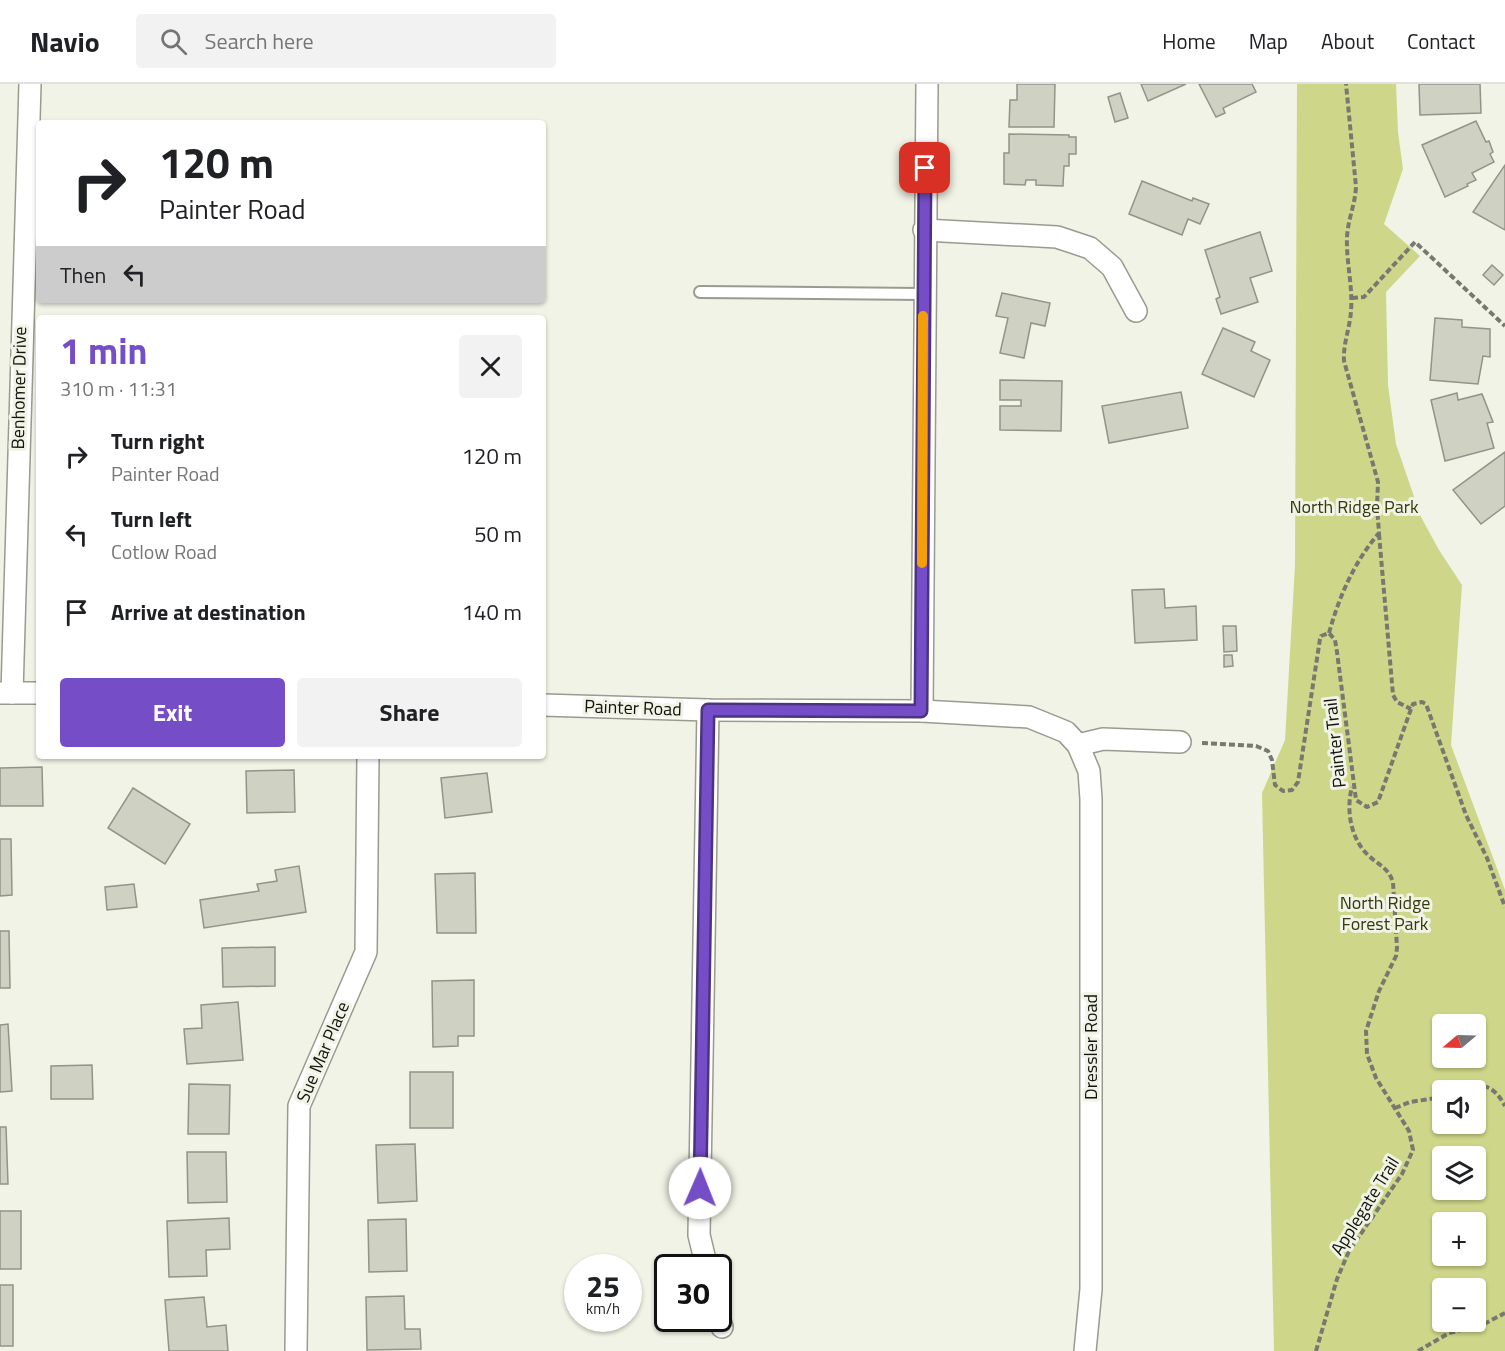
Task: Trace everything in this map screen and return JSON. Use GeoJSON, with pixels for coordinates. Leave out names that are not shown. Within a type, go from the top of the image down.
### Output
{"type":"FeatureCollection","features":[{"type":"Feature","properties":{"kind":"street","name":"Benhomer Drive"},"geometry":{"type":"LineString","coordinates":[[6,693],[30,337],[30,84]]}},
{"type":"Feature","properties":{"kind":"street"},"geometry":{"type":"LineString","coordinates":[[921,711],[923,294],[927,84]]}},
{"type":"Feature","properties":{"kind":"street"},"geometry":{"type":"LineString","coordinates":[[924,230],[1056,237],[1090,248],[1112,267],[1136,311]]}},
{"type":"Feature","properties":{"kind":"street"},"geometry":{"type":"LineString","coordinates":[[6,693],[36,693]]}},
{"type":"Feature","properties":{"kind":"street","name":"Painter Road"},"geometry":{"type":"LineString","coordinates":[[546,705],[708,710],[921,711],[1029,717],[1047,722],[1066,732],[1078,745]]}},
{"type":"Feature","properties":{"kind":"street"},"geometry":{"type":"LineString","coordinates":[[704,1254],[699,1235],[708,710]]}},
{"type":"Feature","properties":{"kind":"street"},"geometry":{"type":"LineString","coordinates":[[1078,745],[1102,739],[1180,742]]}},
{"type":"Feature","properties":{"kind":"street","name":"Dressler Road"},"geometry":{"type":"LineString","coordinates":[[1078,745],[1089,771],[1091,799],[1091,1289],[1085,1351]]}},
{"type":"Feature","properties":{"kind":"street","name":"Sue Mar Place"},"geometry":{"type":"LineString","coordinates":[[296,1351],[299,1106],[366,952],[368,759]]}},
{"type":"Feature","properties":{"kind":"lane"},"geometry":{"type":"LineString","coordinates":[[700,292],[923,294]]}},
{"type":"Feature","properties":{"kind":"path"},"geometry":{"type":"LineString","coordinates":[[1346,84],[1356,187],[1347,236],[1352,298],[1351,314],[1343,345],[1344,361],[1378,482],[1377,506],[1393,695],[1397,702],[1411,709],[1417,701],[1426,704],[1466,815],[1487,858],[1505,907]]}},
{"type":"Feature","properties":{"kind":"path"},"geometry":{"type":"LineString","coordinates":[[1352,298],[1364,297],[1415,242],[1505,326]]}},
{"type":"Feature","properties":{"kind":"path"},"geometry":{"type":"LineString","coordinates":[[1329,633],[1338,601],[1357,565],[1379,533]]}},
{"type":"Feature","properties":{"kind":"path","name":"Painter Trail"},"geometry":{"type":"LineString","coordinates":[[1180,742],[1256,746],[1268,751],[1272,760],[1275,785],[1283,791],[1292,790],[1298,782],[1320,639],[1324,634],[1329,633],[1335,640],[1338,652],[1356,800],[1368,807],[1378,802],[1411,709]]}},
{"type":"Feature","properties":{"kind":"path","name":"Applegate Trail"},"geometry":{"type":"LineString","coordinates":[[1316,1351],[1337,1279],[1349,1251],[1410,1161],[1413,1150],[1409,1131],[1376,1078],[1367,1054],[1366,1031],[1379,991],[1396,956],[1393,882],[1390,873],[1365,852],[1354,835],[1349,809],[1353,782]]}},
{"type":"Feature","properties":{"kind":"path"},"geometry":{"type":"LineString","coordinates":[[1486,1086],[1499,1095],[1505,1106]]}},
{"type":"Feature","properties":{"kind":"path"},"geometry":{"type":"LineString","coordinates":[[1395,1108],[1410,1102],[1432,1099]]}},
{"type":"Feature","properties":{"kind":"path"},"geometry":{"type":"LineString","coordinates":[[1418,1351],[1449,1333],[1484,1324],[1505,1313]]}},
{"type":"Feature","properties":{"kind":"green space","name":"North Ridge Forest Park"},"geometry":{"type":"Polygon","coordinates":[[[1297,84],[1396,84],[1398,132],[1403,169],[1384,224],[1420,256],[1386,292],[1388,385],[1396,444],[1421,517],[1462,585],[1451,745],[1505,890],[1505,1351],[1274,1351],[1262,793],[1285,740],[1295,565],[1297,84]]]}},
{"type":"Feature","properties":{"kind":"building"},"geometry":{"type":"Polygon","coordinates":[[[1017,84],[1055,84],[1054,127],[1009,127],[1010,100],[1017,100],[1017,84]]]}},
{"type":"Feature","properties":{"kind":"building"},"geometry":{"type":"Polygon","coordinates":[[[1141,84],[1186,84],[1148,101],[1141,84]]]}},
{"type":"Feature","properties":{"kind":"building"},"geometry":{"type":"Polygon","coordinates":[[[1199,84],[1252,84],[1256,92],[1223,108],[1225,113],[1216,117],[1199,84]]]}},
{"type":"Feature","properties":{"kind":"building"},"geometry":{"type":"Polygon","coordinates":[[[1419,84],[1480,84],[1481,113],[1420,115],[1419,84]]]}},
{"type":"Feature","properties":{"kind":"building"},"geometry":{"type":"Polygon","coordinates":[[[1120,93],[1128,118],[1115,122],[1108,97],[1120,93]]]}},
{"type":"Feature","properties":{"kind":"building"},"geometry":{"type":"Polygon","coordinates":[[[1476,121],[1486,142],[1489,141],[1493,152],[1490,154],[1494,162],[1472,173],[1476,180],[1467,184],[1468,186],[1445,197],[1422,145],[1476,121]]]}},
{"type":"Feature","properties":{"kind":"building"},"geometry":{"type":"Polygon","coordinates":[[[1009,134],[1076,137],[1076,154],[1069,154],[1069,166],[1064,166],[1063,186],[1036,185],[1036,180],[1026,180],[1025,185],[1004,184],[1004,153],[1009,153],[1009,134]]]}},
{"type":"Feature","properties":{"kind":"building"},"geometry":{"type":"Polygon","coordinates":[[[1505,165],[1505,230],[1473,212],[1505,165]]]}},
{"type":"Feature","properties":{"kind":"building"},"geometry":{"type":"Polygon","coordinates":[[[1142,181],[1192,201],[1193,198],[1209,204],[1200,224],[1188,219],[1182,235],[1129,214],[1142,181]]]}},
{"type":"Feature","properties":{"kind":"building"},"geometry":{"type":"Polygon","coordinates":[[[1260,232],[1272,271],[1250,278],[1258,302],[1221,314],[1216,299],[1220,297],[1205,250],[1260,232]]]}},
{"type":"Feature","properties":{"kind":"building"},"geometry":{"type":"Polygon","coordinates":[[[1492,265],[1503,275],[1494,285],[1483,275],[1492,265]]]}},
{"type":"Feature","properties":{"kind":"building"},"geometry":{"type":"Polygon","coordinates":[[[1002,293],[1050,303],[1045,326],[1031,323],[1024,358],[1000,353],[1008,318],[996,316],[1002,293]]]}},
{"type":"Feature","properties":{"kind":"building"},"geometry":{"type":"Polygon","coordinates":[[[1435,318],[1462,320],[1462,327],[1490,329],[1490,357],[1483,356],[1478,384],[1430,380],[1435,318]]]}},
{"type":"Feature","properties":{"kind":"building"},"geometry":{"type":"Polygon","coordinates":[[[1223,328],[1255,342],[1251,351],[1270,360],[1254,397],[1202,374],[1223,328]]]}},
{"type":"Feature","properties":{"kind":"building"},"geometry":{"type":"Polygon","coordinates":[[[1000,380],[1062,381],[1061,431],[1000,430],[1000,406],[1021,406],[1021,400],[1000,400],[1000,380]]]}},
{"type":"Feature","properties":{"kind":"building"},"geometry":{"type":"Polygon","coordinates":[[[1181,392],[1188,428],[1109,443],[1102,406],[1181,392]]]}},
{"type":"Feature","properties":{"kind":"building"},"geometry":{"type":"Polygon","coordinates":[[[1457,393],[1458,400],[1482,394],[1493,422],[1487,423],[1494,448],[1445,461],[1431,400],[1457,393]]]}},
{"type":"Feature","properties":{"kind":"building"},"geometry":{"type":"Polygon","coordinates":[[[1505,452],[1505,506],[1481,524],[1453,490],[1505,452]]]}},
{"type":"Feature","properties":{"kind":"building"},"geometry":{"type":"Polygon","coordinates":[[[1164,589],[1165,608],[1196,606],[1197,640],[1135,643],[1132,590],[1164,589]]]}},
{"type":"Feature","properties":{"kind":"building"},"geometry":{"type":"Polygon","coordinates":[[[1223,626],[1236,626],[1237,651],[1224,652],[1223,626]]]}},
{"type":"Feature","properties":{"kind":"building"},"geometry":{"type":"Polygon","coordinates":[[[1224,655],[1232,655],[1233,666],[1224,667],[1224,655]]]}},
{"type":"Feature","properties":{"kind":"building"},"geometry":{"type":"Polygon","coordinates":[[[42,767],[43,806],[0,806],[0,768],[42,767]]]}},
{"type":"Feature","properties":{"kind":"building"},"geometry":{"type":"Polygon","coordinates":[[[294,770],[295,812],[247,813],[246,771],[294,770]]]}},
{"type":"Feature","properties":{"kind":"building"},"geometry":{"type":"Polygon","coordinates":[[[487,773],[492,812],[445,818],[441,778],[487,773]]]}},
{"type":"Feature","properties":{"kind":"building"},"geometry":{"type":"Polygon","coordinates":[[[133,788],[190,824],[165,864],[108,828],[133,788]]]}},
{"type":"Feature","properties":{"kind":"building"},"geometry":{"type":"Polygon","coordinates":[[[0,839],[11,839],[12,895],[0,896],[0,839]]]}},
{"type":"Feature","properties":{"kind":"building"},"geometry":{"type":"Polygon","coordinates":[[[299,866],[306,912],[204,928],[200,900],[259,891],[257,884],[277,881],[275,870],[299,866]]]}},
{"type":"Feature","properties":{"kind":"building"},"geometry":{"type":"Polygon","coordinates":[[[475,873],[476,933],[437,933],[435,874],[475,873]]]}},
{"type":"Feature","properties":{"kind":"building"},"geometry":{"type":"Polygon","coordinates":[[[134,884],[137,907],[107,910],[105,887],[134,884]]]}},
{"type":"Feature","properties":{"kind":"building"},"geometry":{"type":"Polygon","coordinates":[[[0,931],[9,931],[10,988],[0,988],[0,931]]]}},
{"type":"Feature","properties":{"kind":"building"},"geometry":{"type":"Polygon","coordinates":[[[275,947],[275,986],[223,987],[222,948],[275,947]]]}},
{"type":"Feature","properties":{"kind":"building"},"geometry":{"type":"Polygon","coordinates":[[[474,980],[474,1036],[458,1036],[458,1046],[433,1047],[432,981],[474,980]]]}},
{"type":"Feature","properties":{"kind":"building"},"geometry":{"type":"Polygon","coordinates":[[[238,1002],[243,1060],[187,1064],[184,1029],[202,1028],[201,1005],[238,1002]]]}},
{"type":"Feature","properties":{"kind":"building"},"geometry":{"type":"Polygon","coordinates":[[[8,1024],[12,1091],[0,1092],[0,1025],[8,1024]]]}},
{"type":"Feature","properties":{"kind":"building"},"geometry":{"type":"Polygon","coordinates":[[[92,1065],[93,1099],[51,1099],[51,1066],[92,1065]]]}},
{"type":"Feature","properties":{"kind":"building"},"geometry":{"type":"Polygon","coordinates":[[[410,1072],[453,1072],[453,1128],[410,1128],[410,1072]]]}},
{"type":"Feature","properties":{"kind":"building"},"geometry":{"type":"Polygon","coordinates":[[[189,1084],[230,1085],[229,1134],[188,1134],[189,1084]]]}},
{"type":"Feature","properties":{"kind":"building"},"geometry":{"type":"Polygon","coordinates":[[[0,1127],[6,1127],[8,1184],[0,1184],[0,1127]]]}},
{"type":"Feature","properties":{"kind":"building"},"geometry":{"type":"Polygon","coordinates":[[[415,1144],[417,1201],[378,1203],[376,1145],[415,1144]]]}},
{"type":"Feature","properties":{"kind":"building"},"geometry":{"type":"Polygon","coordinates":[[[187,1152],[226,1152],[227,1202],[188,1203],[187,1152]]]}},
{"type":"Feature","properties":{"kind":"building"},"geometry":{"type":"Polygon","coordinates":[[[0,1211],[21,1211],[21,1269],[0,1269],[0,1211]]]}},
{"type":"Feature","properties":{"kind":"building"},"geometry":{"type":"Polygon","coordinates":[[[229,1218],[230,1249],[206,1250],[207,1276],[169,1277],[167,1221],[229,1218]]]}},
{"type":"Feature","properties":{"kind":"building"},"geometry":{"type":"Polygon","coordinates":[[[406,1219],[407,1271],[369,1272],[368,1220],[406,1219]]]}},
{"type":"Feature","properties":{"kind":"building"},"geometry":{"type":"Polygon","coordinates":[[[0,1285],[13,1285],[13,1346],[0,1346],[0,1285]]]}},
{"type":"Feature","properties":{"kind":"building"},"geometry":{"type":"Polygon","coordinates":[[[404,1296],[405,1329],[420,1329],[421,1349],[367,1350],[366,1297],[404,1296]]]}},
{"type":"Feature","properties":{"kind":"building"},"geometry":{"type":"Polygon","coordinates":[[[204,1297],[207,1327],[226,1325],[228,1351],[169,1351],[165,1300],[204,1297]]]}},
{"type":"Feature","properties":{"kind":"slow traffic"},"geometry":{"type":"LineString","coordinates":[[922,563],[923,316]]}},
{"type":"Feature","properties":{"kind":"route"},"geometry":{"type":"LineString","coordinates":[[700,1188],[708,710],[921,711],[925,168]]}},
{"type":"Feature","properties":{"kind":"park label","name":"North Ridge Park"},"geometry":{"type":"Point","coordinates":[1354,507]}}]}
